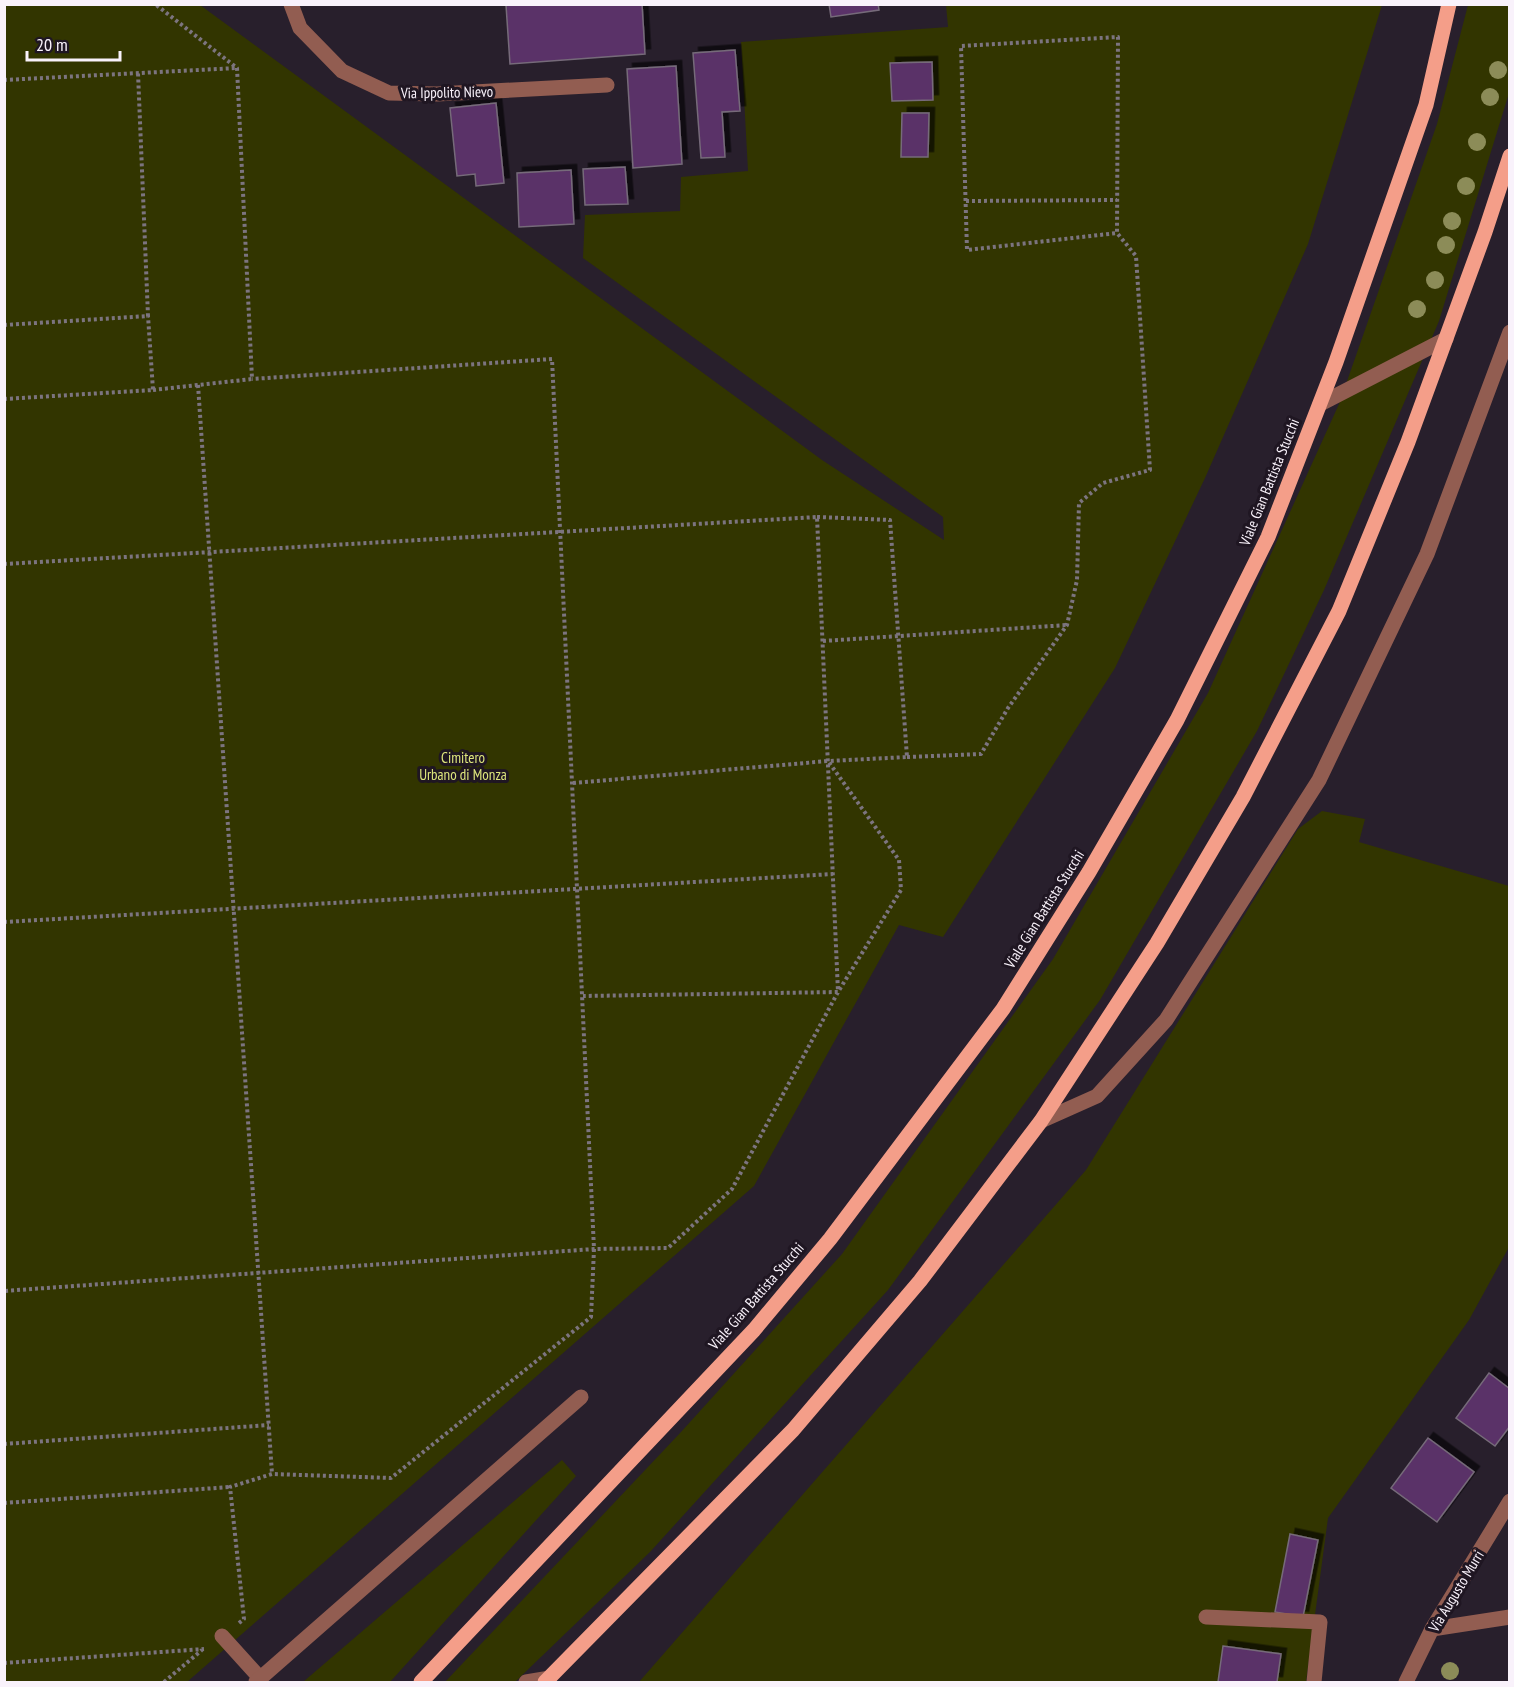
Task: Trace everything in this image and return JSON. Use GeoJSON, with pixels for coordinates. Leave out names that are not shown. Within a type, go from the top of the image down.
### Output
{"type":"FeatureCollection","features":[{"type":"Feature","properties":{"kind":"main road","name":"Viale Gian Battista Stucchi"},"geometry":{"type":"LineString","coordinates":[[421,1683],[754,1330],[830,1239],[1003,1009],[1089,873],[1177,720],[1268,537],[1320,404],[1426,105],[1449,4]]}},
{"type":"Feature","properties":{"kind":"main road"},"geometry":{"type":"LineString","coordinates":[[547,1680],[793,1430],[920,1281],[1041,1121],[1157,943],[1254,776],[1339,611],[1408,442],[1509,159]]}},
{"type":"Feature","properties":{"kind":"street","name":"Via Ippolito Nievo"},"geometry":{"type":"LineString","coordinates":[[291,4],[300,28],[342,71],[389,93],[437,94],[607,85]]}},
{"type":"Feature","properties":{"kind":"street"},"geometry":{"type":"LineString","coordinates":[[1041,1121],[1097,1096],[1166,1020],[1319,780],[1427,554],[1509,332]]}},
{"type":"Feature","properties":{"kind":"street"},"geometry":{"type":"LineString","coordinates":[[1320,404],[1446,339]]}},
{"type":"Feature","properties":{"kind":"street"},"geometry":{"type":"LineString","coordinates":[[222,1636],[258,1680],[581,1397]]}},
{"type":"Feature","properties":{"kind":"street","name":"Via Augusto Murri"},"geometry":{"type":"LineString","coordinates":[[1406,1683],[1432,1629],[1509,1501]]}},
{"type":"Feature","properties":{"kind":"street"},"geometry":{"type":"LineString","coordinates":[[1206,1617],[1320,1622],[1314,1683]]}},
{"type":"Feature","properties":{"kind":"street"},"geometry":{"type":"LineString","coordinates":[[1432,1629],[1509,1617]]}},
{"type":"Feature","properties":{"kind":"street"},"geometry":{"type":"LineString","coordinates":[[526,1683],[547,1680]]}},
{"type":"Feature","properties":{"kind":"path"},"geometry":{"type":"LineString","coordinates":[[156,4],[237,68],[252,379]]}},
{"type":"Feature","properties":{"kind":"path"},"geometry":{"type":"LineString","coordinates":[[573,783],[828,761],[981,754],[1008,708],[1067,625],[1077,580],[1079,502],[1102,483],[1150,470],[1136,256],[1117,233],[1118,37],[961,46],[967,250],[1117,233]]}},
{"type":"Feature","properties":{"kind":"path"},"geometry":{"type":"LineString","coordinates":[[4,80],[237,68]]}},
{"type":"Feature","properties":{"kind":"path"},"geometry":{"type":"LineString","coordinates":[[138,73],[153,390]]}},
{"type":"Feature","properties":{"kind":"path"},"geometry":{"type":"LineString","coordinates":[[966,201],[1117,200]]}},
{"type":"Feature","properties":{"kind":"path"},"geometry":{"type":"LineString","coordinates":[[4,325],[148,316]]}},
{"type":"Feature","properties":{"kind":"path"},"geometry":{"type":"LineString","coordinates":[[4,399],[153,390],[252,379],[552,359],[594,1249],[591,1317],[391,1478],[273,1474],[230,1487],[4,1503]]}},
{"type":"Feature","properties":{"kind":"path"},"geometry":{"type":"LineString","coordinates":[[198,385],[273,1474]]}},
{"type":"Feature","properties":{"kind":"path"},"geometry":{"type":"LineString","coordinates":[[4,564],[818,517],[890,520],[907,758]]}},
{"type":"Feature","properties":{"kind":"path"},"geometry":{"type":"LineString","coordinates":[[818,517],[838,992]]}},
{"type":"Feature","properties":{"kind":"path"},"geometry":{"type":"LineString","coordinates":[[823,641],[898,634],[1067,625]]}},
{"type":"Feature","properties":{"kind":"path"},"geometry":{"type":"LineString","coordinates":[[4,1291],[594,1249],[668,1248],[732,1189],[838,992],[901,890],[899,860],[828,761]]}},
{"type":"Feature","properties":{"kind":"path"},"geometry":{"type":"LineString","coordinates":[[4,922],[833,874]]}},
{"type":"Feature","properties":{"kind":"path"},"geometry":{"type":"LineString","coordinates":[[583,996],[838,992]]}},
{"type":"Feature","properties":{"kind":"path"},"geometry":{"type":"LineString","coordinates":[[4,1444],[269,1425]]}},
{"type":"Feature","properties":{"kind":"path"},"geometry":{"type":"LineString","coordinates":[[164,1683],[244,1618],[230,1487]]}},
{"type":"Feature","properties":{"kind":"path"},"geometry":{"type":"LineString","coordinates":[[4,1663],[204,1649]]}},
{"type":"Feature","properties":{"kind":"green space","name":"Cimitero Urbano di Monza"},"geometry":{"type":"Polygon","coordinates":[[[5,5],[200,5],[822,460],[944,540],[943,517],[583,258],[585,215],[680,211],[681,177],[748,171],[741,42],[948,27],[946,5],[1382,5],[1308,244],[1205,478],[1115,668],[943,937],[899,925],[754,1186],[187,1682],[5,1682],[5,5]]]}},
{"type":"Feature","properties":{"kind":"green space"},"geometry":{"type":"Polygon","coordinates":[[[1468,5],[1509,5],[1509,93],[1439,321],[1324,590],[1257,731],[1100,1000],[888,1290],[650,1552],[515,1682],[445,1682],[681,1432],[842,1254],[1053,959],[1208,693],[1339,404],[1437,124],[1468,5]]]}},
{"type":"Feature","properties":{"kind":"green space"},"geometry":{"type":"Polygon","coordinates":[[[1322,811],[1365,819],[1359,842],[1509,886],[1509,1247],[1469,1320],[1328,1518],[1306,1682],[639,1682],[1086,1170],[1298,829],[1322,811]]]}},
{"type":"Feature","properties":{"kind":"green space"},"geometry":{"type":"Polygon","coordinates":[[[562,1460],[576,1476],[390,1682],[303,1682],[562,1460]]]}},
{"type":"Feature","properties":{"kind":"building"},"geometry":{"type":"Polygon","coordinates":[[[642,4],[645,54],[510,64],[506,5],[642,4]]]}},
{"type":"Feature","properties":{"kind":"building"},"geometry":{"type":"Polygon","coordinates":[[[829,4],[878,4],[879,10],[831,17],[829,4]]]}},
{"type":"Feature","properties":{"kind":"building"},"geometry":{"type":"Polygon","coordinates":[[[735,50],[740,111],[722,112],[725,157],[701,158],[693,53],[735,50]]]}},
{"type":"Feature","properties":{"kind":"building"},"geometry":{"type":"Polygon","coordinates":[[[932,62],[933,100],[892,101],[890,63],[932,62]]]}},
{"type":"Feature","properties":{"kind":"building"},"geometry":{"type":"Polygon","coordinates":[[[676,66],[682,164],[633,168],[627,69],[676,66]]]}},
{"type":"Feature","properties":{"kind":"building"},"geometry":{"type":"Polygon","coordinates":[[[496,103],[504,183],[476,186],[475,174],[457,176],[450,108],[496,103]]]}},
{"type":"Feature","properties":{"kind":"building"},"geometry":{"type":"Polygon","coordinates":[[[902,113],[929,113],[928,157],[901,157],[902,113]]]}},
{"type":"Feature","properties":{"kind":"building"},"geometry":{"type":"Polygon","coordinates":[[[625,167],[628,204],[585,205],[583,169],[625,167]]]}},
{"type":"Feature","properties":{"kind":"building"},"geometry":{"type":"Polygon","coordinates":[[[571,170],[574,224],[519,227],[517,173],[571,170]]]}},
{"type":"Feature","properties":{"kind":"building"},"geometry":{"type":"Polygon","coordinates":[[[1489,1373],[1510,1389],[1510,1426],[1495,1446],[1456,1418],[1489,1373]]]}},
{"type":"Feature","properties":{"kind":"building"},"geometry":{"type":"Polygon","coordinates":[[[1428,1438],[1474,1472],[1437,1522],[1391,1488],[1428,1438]]]}},
{"type":"Feature","properties":{"kind":"building"},"geometry":{"type":"Polygon","coordinates":[[[1290,1534],[1318,1540],[1303,1617],[1275,1612],[1290,1534]]]}},
{"type":"Feature","properties":{"kind":"building"},"geometry":{"type":"Polygon","coordinates":[[[1223,1646],[1281,1654],[1277,1682],[1218,1682],[1223,1646]]]}}]}
